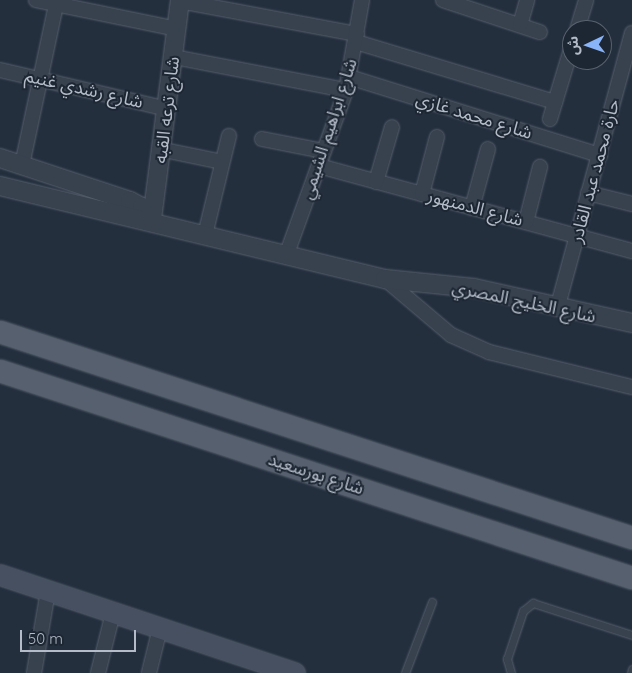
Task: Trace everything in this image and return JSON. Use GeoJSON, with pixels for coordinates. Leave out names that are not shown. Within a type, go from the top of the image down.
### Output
{"type":"FeatureCollection","features":[{"type":"Feature","properties":{"kind":"main road","name":"شارع بورسعيد"},"geometry":{"type":"LineString","coordinates":[[0,332],[632,538]]}},
{"type":"Feature","properties":{"kind":"main road","name":"شارع بورسعيد"},"geometry":{"type":"LineString","coordinates":[[0,371],[632,578]]}},
{"type":"Feature","properties":{"kind":"main road"},"geometry":{"type":"LineString","coordinates":[[0,575],[160,628],[258,667],[295,673]]}},
{"type":"Feature","properties":{"kind":"street"},"geometry":{"type":"LineString","coordinates":[[36,0],[57,2],[177,29]]}},
{"type":"Feature","properties":{"kind":"street","name":"شارع ابراهيم الشيمي"},"geometry":{"type":"LineString","coordinates":[[286,256],[347,83],[362,0]]}},
{"type":"Feature","properties":{"kind":"street"},"geometry":{"type":"LineString","coordinates":[[443,0],[540,32]]}},
{"type":"Feature","properties":{"kind":"street"},"geometry":{"type":"LineString","coordinates":[[520,26],[526,0]]}},
{"type":"Feature","properties":{"kind":"street"},"geometry":{"type":"LineString","coordinates":[[580,20],[586,0]]}},
{"type":"Feature","properties":{"kind":"street"},"geometry":{"type":"LineString","coordinates":[[180,1],[356,38],[555,102]]}},
{"type":"Feature","properties":{"kind":"street","name":"شارع ترعه القبه"},"geometry":{"type":"LineString","coordinates":[[152,219],[164,150],[180,1]]}},
{"type":"Feature","properties":{"kind":"street"},"geometry":{"type":"LineString","coordinates":[[22,165],[57,2]]}},
{"type":"Feature","properties":{"kind":"street","name":"حارة محمد عبد القادر"},"geometry":{"type":"LineString","coordinates":[[557,309],[632,33]]}},
{"type":"Feature","properties":{"kind":"street","name":"شارع محمد غازي"},"geometry":{"type":"LineString","coordinates":[[174,57],[347,83],[600,155]]}},
{"type":"Feature","properties":{"kind":"street","name":"شارع رشدي غنيم"},"geometry":{"type":"LineString","coordinates":[[0,70],[168,109]]}},
{"type":"Feature","properties":{"kind":"street"},"geometry":{"type":"LineString","coordinates":[[550,118],[565,70]]}},
{"type":"Feature","properties":{"kind":"street"},"geometry":{"type":"LineString","coordinates":[[376,182],[392,127]]}},
{"type":"Feature","properties":{"kind":"street"},"geometry":{"type":"LineString","coordinates":[[205,235],[229,136]]}},
{"type":"Feature","properties":{"kind":"street"},"geometry":{"type":"LineString","coordinates":[[422,194],[437,137]]}},
{"type":"Feature","properties":{"kind":"street"},"geometry":{"type":"LineString","coordinates":[[262,139],[324,151]]}},
{"type":"Feature","properties":{"kind":"street"},"geometry":{"type":"LineString","coordinates":[[164,150],[222,162]]}},
{"type":"Feature","properties":{"kind":"street"},"geometry":{"type":"LineString","coordinates":[[472,208],[488,150]]}},
{"type":"Feature","properties":{"kind":"street","name":"شارع الخليج المصري"},"geometry":{"type":"LineString","coordinates":[[0,158],[130,201],[142,206],[152,219]]}},
{"type":"Feature","properties":{"kind":"street","name":"شارع الدمنهور"},"geometry":{"type":"LineString","coordinates":[[319,166],[632,251]]}},
{"type":"Feature","properties":{"kind":"street"},"geometry":{"type":"LineString","coordinates":[[526,222],[540,167]]}},
{"type":"Feature","properties":{"kind":"street","name":"شارع الخليج المصري"},"geometry":{"type":"LineString","coordinates":[[0,186],[125,218],[152,219],[286,256],[385,279],[474,288],[557,309],[632,324]]}},
{"type":"Feature","properties":{"kind":"street"},"geometry":{"type":"LineString","coordinates":[[588,193],[632,204]]}},
{"type":"Feature","properties":{"kind":"street","name":"شارع الخليج المصري"},"geometry":{"type":"LineString","coordinates":[[385,279],[451,335],[490,352],[632,387]]}},
{"type":"Feature","properties":{"kind":"street"},"geometry":{"type":"LineString","coordinates":[[34,673],[48,591]]}},
{"type":"Feature","properties":{"kind":"street"},"geometry":{"type":"LineString","coordinates":[[98,673],[113,613]]}},
{"type":"Feature","properties":{"kind":"street"},"geometry":{"type":"LineString","coordinates":[[150,673],[160,628]]}},
{"type":"Feature","properties":{"kind":"lane"},"geometry":{"type":"LineString","coordinates":[[405,673],[432,602]]}},
{"type":"Feature","properties":{"kind":"lane"},"geometry":{"type":"LineString","coordinates":[[511,673],[507,659],[523,611],[533,603],[632,635]]}},
{"type":"Feature","properties":{"kind":"lane"},"geometry":{"type":"LineString","coordinates":[[631,673],[632,669]]}}]}
